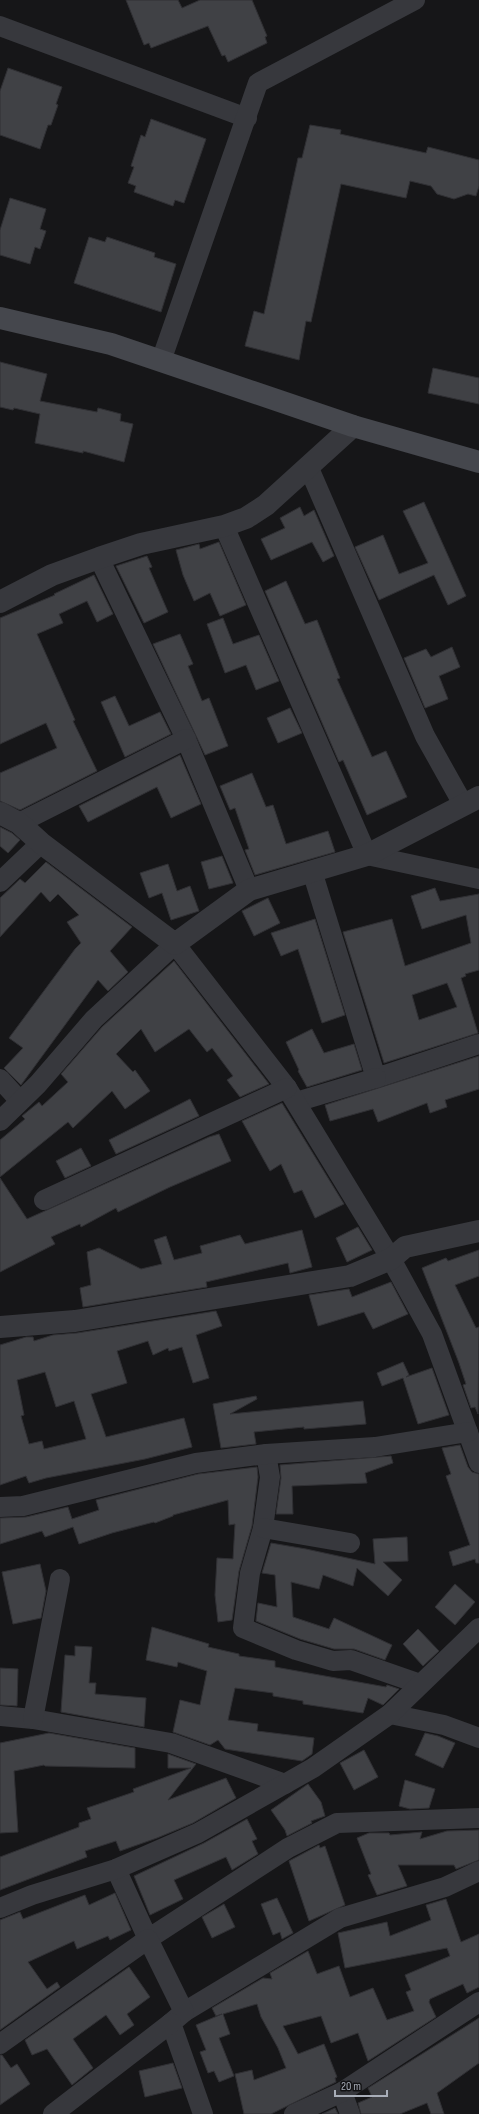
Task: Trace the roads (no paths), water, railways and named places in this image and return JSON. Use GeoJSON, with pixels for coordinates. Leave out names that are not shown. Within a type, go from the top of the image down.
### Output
{"type":"FeatureCollection","features":[{"type":"Feature","properties":{"kind":"main road"},"geometry":{"type":"LineString","coordinates":[[0,318],[111,344],[353,426],[479,462]]}},
{"type":"Feature","properties":{"kind":"street"},"geometry":{"type":"LineString","coordinates":[[161,361],[258,83],[382,7],[414,0]]}},
{"type":"Feature","properties":{"kind":"street"},"geometry":{"type":"LineString","coordinates":[[0,26],[247,118]]}},
{"type":"Feature","properties":{"kind":"street"},"geometry":{"type":"LineString","coordinates":[[0,602],[52,575],[99,558],[141,544],[224,526],[246,518],[266,505],[353,426]]}},
{"type":"Feature","properties":{"kind":"street"},"geometry":{"type":"LineString","coordinates":[[0,1121],[38,1084],[94,1019],[175,944],[249,890],[367,855],[471,801],[425,736],[308,466]]}},
{"type":"Feature","properties":{"kind":"street"},"geometry":{"type":"LineString","coordinates":[[224,526],[367,855]]}},
{"type":"Feature","properties":{"kind":"street"},"geometry":{"type":"LineString","coordinates":[[99,558],[186,739],[249,890]]}},
{"type":"Feature","properties":{"kind":"street"},"geometry":{"type":"LineString","coordinates":[[186,739],[9,818],[175,944],[292,1095],[391,1259],[432,1334],[479,1463]]}},
{"type":"Feature","properties":{"kind":"street"},"geometry":{"type":"LineString","coordinates":[[0,882],[41,843]]}},
{"type":"Feature","properties":{"kind":"street"},"geometry":{"type":"LineString","coordinates":[[367,855],[479,879]]}},
{"type":"Feature","properties":{"kind":"street"},"geometry":{"type":"LineString","coordinates":[[312,871],[376,1078]]}},
{"type":"Feature","properties":{"kind":"street"},"geometry":{"type":"LineString","coordinates":[[44,1200],[292,1095],[376,1078],[479,1044]]}},
{"type":"Feature","properties":{"kind":"street"},"geometry":{"type":"LineString","coordinates":[[0,1079],[20,1102]]}},
{"type":"Feature","properties":{"kind":"street"},"geometry":{"type":"LineString","coordinates":[[0,1327],[75,1322],[151,1308],[350,1276],[391,1259],[406,1247],[479,1231]]}},
{"type":"Feature","properties":{"kind":"street"},"geometry":{"type":"LineString","coordinates":[[0,1507],[22,1506],[196,1463],[266,1454],[375,1447],[468,1432]]}},
{"type":"Feature","properties":{"kind":"street"},"geometry":{"type":"LineString","coordinates":[[266,1454],[270,1477],[264,1528],[250,1573],[243,1628],[296,1650],[333,1661],[351,1660],[420,1684]]}},
{"type":"Feature","properties":{"kind":"street"},"geometry":{"type":"LineString","coordinates":[[264,1528],[350,1543]]}},
{"type":"Feature","properties":{"kind":"street"},"geometry":{"type":"LineString","coordinates":[[33,1720],[60,1579]]}},
{"type":"Feature","properties":{"kind":"street"},"geometry":{"type":"LineString","coordinates":[[0,1908],[32,1895],[116,1869],[198,1833],[313,1768],[390,1714],[479,1628]]}},
{"type":"Feature","properties":{"kind":"street"},"geometry":{"type":"LineString","coordinates":[[390,1714],[444,1725],[479,1738]]}},
{"type":"Feature","properties":{"kind":"street"},"geometry":{"type":"LineString","coordinates":[[0,1716],[171,1742],[285,1784]]}},
{"type":"Feature","properties":{"kind":"street"},"geometry":{"type":"LineString","coordinates":[[0,2044],[148,1939],[288,1848],[337,1823],[479,1818]]}},
{"type":"Feature","properties":{"kind":"street"},"geometry":{"type":"LineString","coordinates":[[116,1869],[148,1939],[177,2017],[203,2114]]}},
{"type":"Feature","properties":{"kind":"street"},"geometry":{"type":"LineString","coordinates":[[53,2114],[177,2017],[340,1918],[445,1887],[479,1871]]}},
{"type":"Feature","properties":{"kind":"street"},"geometry":{"type":"LineString","coordinates":[[294,2114],[342,2092],[479,2002]]}},
{"type":"Feature","properties":{"kind":"street"},"geometry":{"type":"LineString","coordinates":[[342,2092],[350,2114]]}}]}
